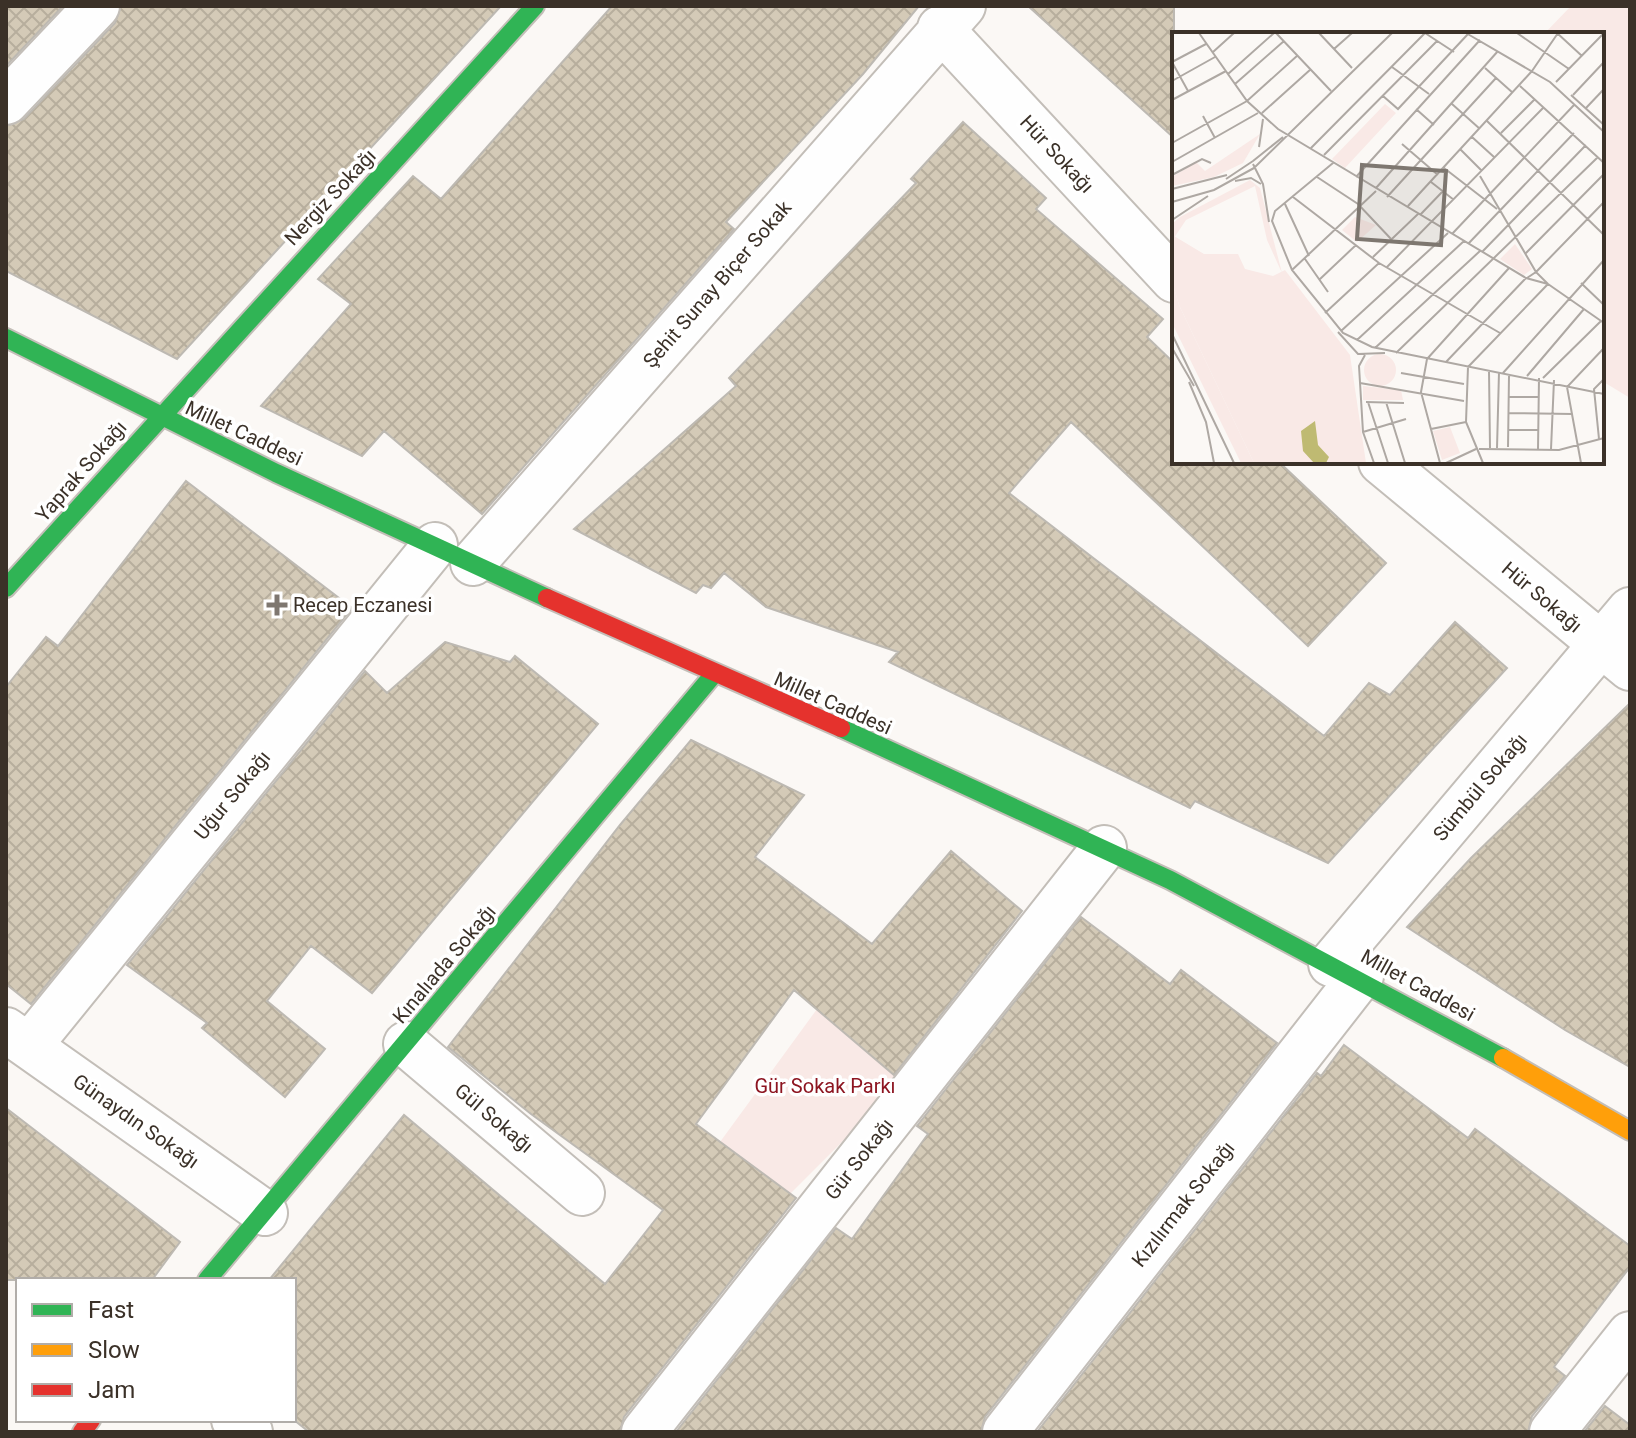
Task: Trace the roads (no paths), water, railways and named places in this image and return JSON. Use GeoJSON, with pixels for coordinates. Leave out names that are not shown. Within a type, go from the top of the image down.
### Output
{"type":"FeatureCollection","features":[{"type":"Feature","properties":{"kind":"main road","name":"Nergiz Sokağı"},"geometry":{"type":"LineString","coordinates":[[157,418],[535,6]]}},
{"type":"Feature","properties":{"kind":"main road","name":"Millet Caddesi"},"geometry":{"type":"LineString","coordinates":[[6,338],[157,418],[714,674],[1104,848],[1346,970],[1630,1131]]}},
{"type":"Feature","properties":{"kind":"main road","name":"Yaprak Sokağı"},"geometry":{"type":"LineString","coordinates":[[6,588],[157,418]]}},
{"type":"Feature","properties":{"kind":"main road","name":"Kınalıada Sokağı"},"geometry":{"type":"LineString","coordinates":[[209,1278],[714,674]]}},
{"type":"Feature","properties":{"kind":"street"},"geometry":{"type":"LineString","coordinates":[[6,102],[97,6]]}},
{"type":"Feature","properties":{"kind":"street","name":"Hür Sokağı"},"geometry":{"type":"LineString","coordinates":[[952,17],[1172,278]]}},
{"type":"Feature","properties":{"kind":"street","name":"Şehit Sunay Biçer Sokak"},"geometry":{"type":"LineString","coordinates":[[454,554],[952,17]]}},
{"type":"Feature","properties":{"kind":"street","name":"Hür Sokağı"},"geometry":{"type":"LineString","coordinates":[[1383,464],[1615,657]]}},
{"type":"Feature","properties":{"kind":"street","name":"Uğur Sokağı"},"geometry":{"type":"LineString","coordinates":[[18,1038],[454,554]]}},
{"type":"Feature","properties":{"kind":"street","name":"Sümbül Sokağı"},"geometry":{"type":"LineString","coordinates":[[1346,970],[1615,657],[1630,610]]}},
{"type":"Feature","properties":{"kind":"street","name":"Gür Sokağı"},"geometry":{"type":"LineString","coordinates":[[644,1432],[1104,848]]}},
{"type":"Feature","properties":{"kind":"street","name":"Kızılırmak Sokağı"},"geometry":{"type":"LineString","coordinates":[[1005,1432],[1346,970]]}},
{"type":"Feature","properties":{"kind":"street","name":"Günaydın Sokağı"},"geometry":{"type":"LineString","coordinates":[[18,1038],[265,1213]]}},
{"type":"Feature","properties":{"kind":"street","name":"Gül Sokağı"},"geometry":{"type":"LineString","coordinates":[[406,1044],[582,1193]]}},
{"type":"Feature","properties":{"kind":"street"},"geometry":{"type":"LineString","coordinates":[[1552,1432],[1630,1334]]}},
{"type":"Feature","properties":{"kind":"place","name":"Recep Eczanesi"},"geometry":{"type":"Point","coordinates":[277,605]}},
{"type":"Feature","properties":{"kind":"park label","name":"Gür Sokak Parkı"},"geometry":{"type":"Point","coordinates":[825,1086]}}]}
